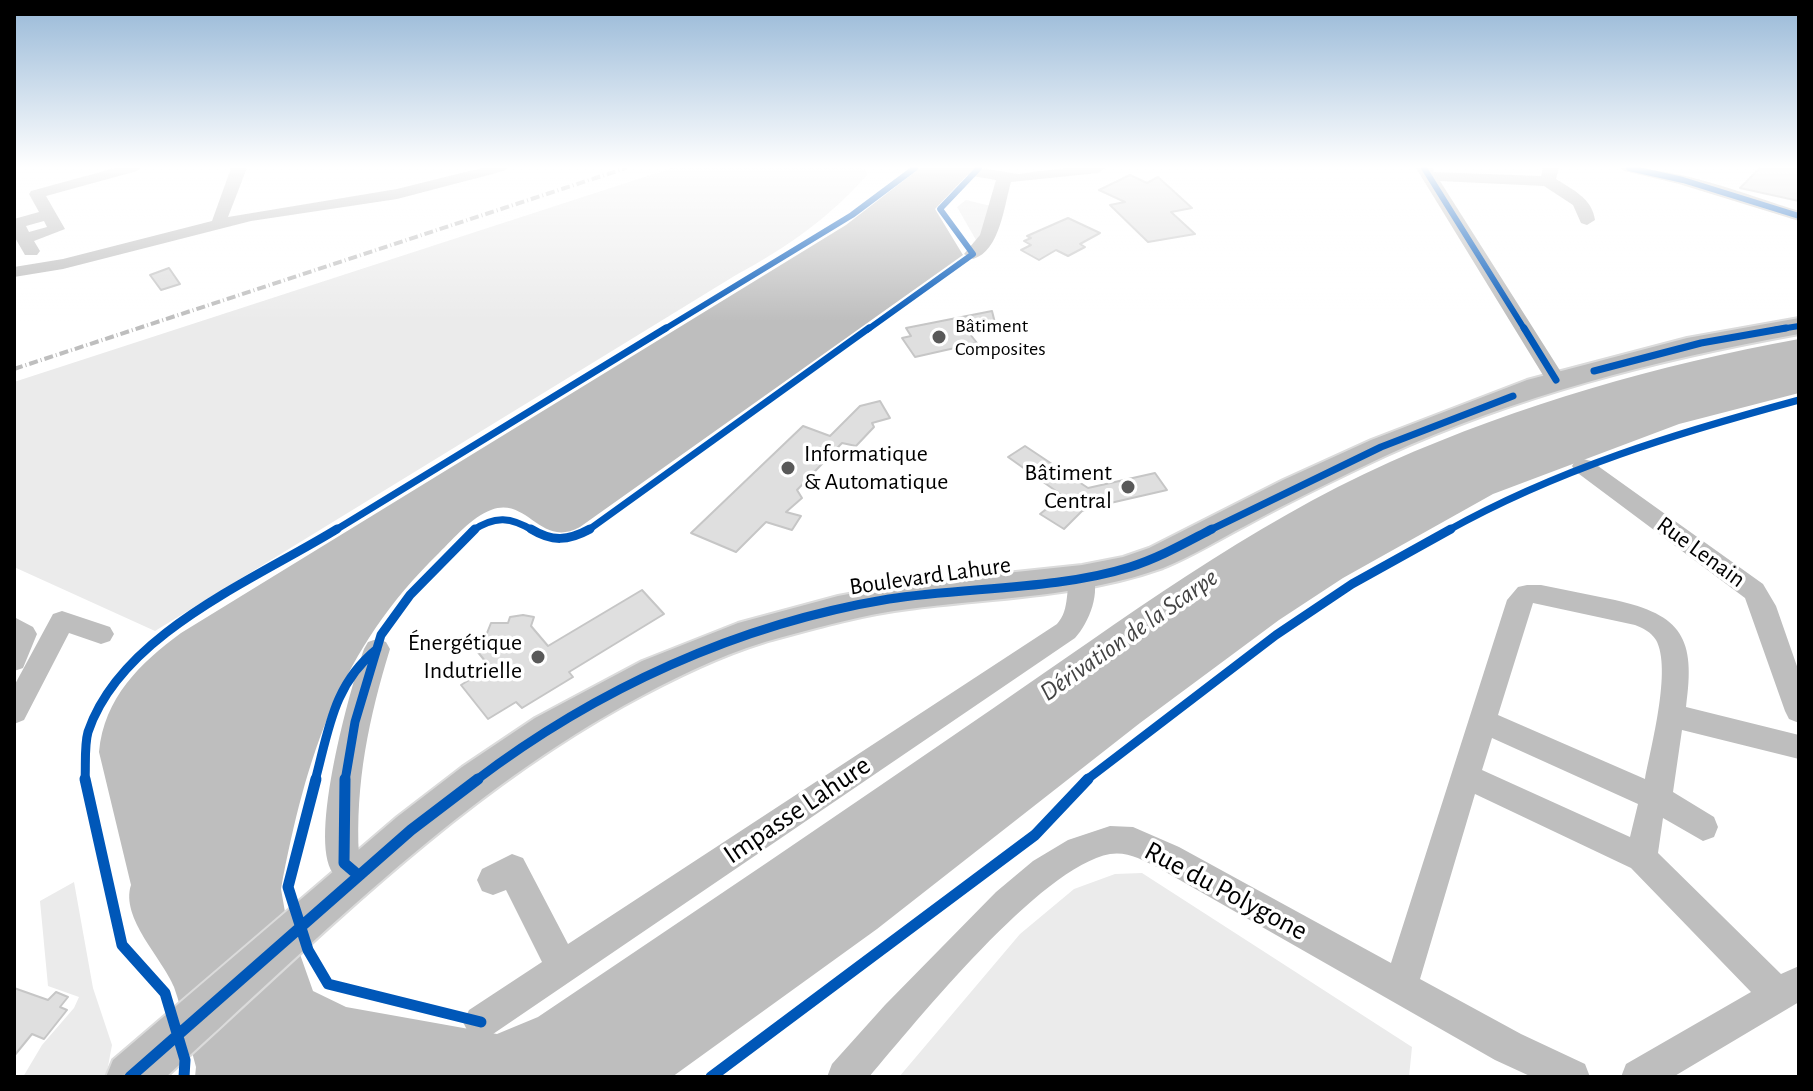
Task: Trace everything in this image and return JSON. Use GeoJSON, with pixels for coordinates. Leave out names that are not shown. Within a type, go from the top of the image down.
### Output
{"type":"FeatureCollection","features":[{"type":"Feature","properties":{"kind":"main road","name":"Boulevard Lahure"},"geometry":{"type":"LineString","coordinates":[[130,1077],[411,830],[528,741],[613,691],[695,653],[781,624],[854,605],[1082,577],[1127,568],[1160,556],[1381,447],[1556,380],[1687,346],[1799,326]]}},
{"type":"Feature","properties":{"kind":"street"},"geometry":{"type":"LineString","coordinates":[[36,269],[35,258],[24,239],[57,229],[52,219]]}},
{"type":"Feature","properties":{"kind":"street"},"geometry":{"type":"LineString","coordinates":[[220,219],[220,223]]}},
{"type":"Feature","properties":{"kind":"street"},"geometry":{"type":"LineString","coordinates":[[14,272],[240,219]]}},
{"type":"Feature","properties":{"kind":"street"},"geometry":{"type":"LineString","coordinates":[[973,254],[988,236],[993,219]]}},
{"type":"Feature","properties":{"kind":"street"},"geometry":{"type":"LineString","coordinates":[[1456,219],[1556,380]]}},
{"type":"Feature","properties":{"kind":"street","name":"Rue Lenain"},"geometry":{"type":"LineString","coordinates":[[1583,466],[1754,591],[1763,606],[1799,711]]}},
{"type":"Feature","properties":{"kind":"street","name":"Impasse Lahure"},"geometry":{"type":"LineString","coordinates":[[481,1022],[1066,631],[1077,619],[1082,577]]}},
{"type":"Feature","properties":{"kind":"street"},"geometry":{"type":"LineString","coordinates":[[1401,987],[1520,600],[1533,594],[1641,616],[1656,623],[1669,637],[1676,680],[1657,798],[1648,815],[1642,858]]}},
{"type":"Feature","properties":{"kind":"street"},"geometry":{"type":"LineString","coordinates":[[14,712],[62,621],[101,634]]}},
{"type":"Feature","properties":{"kind":"street"},"geometry":{"type":"LineString","coordinates":[[14,660],[22,644],[18,629]]}},
{"type":"Feature","properties":{"kind":"street"},"geometry":{"type":"LineString","coordinates":[[358,875],[344,863],[341,822],[347,751],[356,709],[377,649]]}},
{"type":"Feature","properties":{"kind":"street"},"geometry":{"type":"LineString","coordinates":[[1671,715],[1799,747]]}},
{"type":"Feature","properties":{"kind":"street"},"geometry":{"type":"LineString","coordinates":[[1482,721],[1657,798],[1703,827]]}},
{"type":"Feature","properties":{"kind":"street"},"geometry":{"type":"LineString","coordinates":[[1466,776],[1642,858],[1788,989],[1639,1077]]}},
{"type":"Feature","properties":{"kind":"street","name":"Rue du Polygone"},"geometry":{"type":"LineString","coordinates":[[845,1077],[943,967],[1015,897],[1074,852],[1112,839],[1136,842],[1168,857],[1508,1047],[1572,1077]]}},
{"type":"Feature","properties":{"kind":"street"},"geometry":{"type":"LineString","coordinates":[[493,880],[512,869],[562,967]]}},
{"type":"Feature","properties":{"kind":"shaded area"},"geometry":{"type":"Polygon","coordinates":[[[515,219],[822,219],[773,254],[155,631],[14,567],[14,382],[515,219]]]}},
{"type":"Feature","properties":{"kind":"shaded area"},"geometry":{"type":"Polygon","coordinates":[[[964,219],[987,219],[981,238],[976,240],[964,219]]]}},
{"type":"Feature","properties":{"kind":"shaded area"},"geometry":{"type":"Polygon","coordinates":[[[1142,873],[1412,1047],[1409,1077],[899,1077],[1020,934],[1074,889],[1115,874],[1142,873]]]}},
{"type":"Feature","properties":{"kind":"shaded area"},"geometry":{"type":"Polygon","coordinates":[[[74,882],[93,988],[112,1045],[106,1077],[23,1077],[42,1045],[74,1008],[79,997],[48,986],[40,901],[74,882]]]}},
{"type":"Feature","properties":{"kind":"water","name":"Dérivation de la Scarpe"},"geometry":{"type":"Polygon","coordinates":[[[854,219],[941,219],[963,255],[580,527],[554,532],[515,510],[504,508],[491,510],[477,518],[405,590],[376,627],[332,707],[316,750],[302,794],[281,889],[285,912],[313,991],[346,1007],[497,1034],[538,1017],[1187,576],[1338,487],[1439,441],[1540,404],[1642,374],[1799,339],[1799,393],[1679,424],[1493,494],[1343,578],[1279,620],[1140,723],[877,929],[672,1077],[195,1077],[196,1067],[174,987],[144,938],[132,911],[129,898],[131,885],[99,752],[108,715],[126,684],[181,633],[854,219]]]}},
{"type":"Feature","properties":{"kind":"building"},"geometry":{"type":"Polygon","coordinates":[[[1066,219],[1100,233],[1080,244],[1085,247],[1068,256],[1056,250],[1039,260],[1021,250],[1031,245],[1024,241],[1031,238],[1027,236],[1066,219]]]}},
{"type":"Feature","properties":{"kind":"building"},"geometry":{"type":"Polygon","coordinates":[[[1124,219],[1179,219],[1195,234],[1148,242],[1124,219]]]}},
{"type":"Feature","properties":{"kind":"building"},"geometry":{"type":"Polygon","coordinates":[[[169,268],[180,284],[161,290],[150,275],[169,268]]]}},
{"type":"Feature","properties":{"kind":"building","name":"Bâtiment Composites"},"geometry":{"type":"Polygon","coordinates":[[[992,311],[995,323],[966,329],[977,343],[915,357],[902,338],[911,336],[906,328],[992,311]]]}},
{"type":"Feature","properties":{"kind":"building","name":"Informatique & Automatique"},"geometry":{"type":"Polygon","coordinates":[[[880,401],[890,418],[872,423],[874,427],[856,446],[842,443],[797,490],[802,498],[786,512],[801,516],[792,530],[766,522],[736,552],[691,533],[803,426],[830,436],[860,406],[880,401]]]}},
{"type":"Feature","properties":{"kind":"building","name":"Bâtiment Central"},"geometry":{"type":"Polygon","coordinates":[[[1025,446],[1088,488],[1155,473],[1167,490],[1106,504],[1105,501],[1082,511],[1064,529],[1040,514],[1063,496],[1008,457],[1025,446]]]}},
{"type":"Feature","properties":{"kind":"building","name":"Énergétique Indutrielle"},"geometry":{"type":"Polygon","coordinates":[[[642,590],[664,614],[569,672],[573,677],[522,708],[516,702],[488,719],[461,685],[490,667],[472,645],[485,638],[491,623],[508,623],[510,617],[523,615],[534,617],[531,626],[548,646],[642,590]]]}},
{"type":"Feature","properties":{"kind":"building"},"geometry":{"type":"Polygon","coordinates":[[[14,988],[48,1000],[56,992],[68,997],[60,1007],[67,1010],[44,1039],[32,1034],[14,1056],[14,988]]]}},
{"type":"Feature","properties":{"kind":"railway"},"geometry":{"type":"LineString","coordinates":[[14,369],[471,219]]}},
{"type":"Feature","properties":{"kind":"cycle path"},"geometry":{"type":"LineString","coordinates":[[184,1077],[185,1060],[165,993],[122,945],[85,782],[87,735],[101,702],[130,663],[206,605],[283,562],[846,219]]}},
{"type":"Feature","properties":{"kind":"cycle path"},"geometry":{"type":"LineString","coordinates":[[358,875],[344,863],[344,791],[350,745],[379,641],[410,595],[463,539],[491,520],[515,520],[545,537],[557,540],[570,539],[587,531],[973,254],[947,219]]}},
{"type":"Feature","properties":{"kind":"cycle path"},"geometry":{"type":"LineString","coordinates":[[1456,219],[1556,380]]}},
{"type":"Feature","properties":{"kind":"cycle path"},"geometry":{"type":"LineString","coordinates":[[1594,371],[1701,343],[1799,326]]}},
{"type":"Feature","properties":{"kind":"cycle path"},"geometry":{"type":"LineString","coordinates":[[130,1077],[411,830],[528,741],[638,679],[722,643],[823,612],[890,599],[1082,577],[1127,568],[1160,556],[1294,487],[1381,447],[1513,396]]}},
{"type":"Feature","properties":{"kind":"cycle path"},"geometry":{"type":"LineString","coordinates":[[711,1077],[1035,835],[1077,787],[1276,635],[1352,584],[1487,509],[1583,466],[1687,430],[1799,400]]}},
{"type":"Feature","properties":{"kind":"cycle path"},"geometry":{"type":"LineString","coordinates":[[377,649],[355,667],[334,709],[288,887],[308,950],[328,984],[481,1022]]}},
{"type":"Feature","properties":{"kind":"place","name":"Bâtiment Composites"},"geometry":{"type":"Point","coordinates":[939,337]}},
{"type":"Feature","properties":{"kind":"place","name":"Informatique & Automatique"},"geometry":{"type":"Point","coordinates":[788,468]}},
{"type":"Feature","properties":{"kind":"place","name":"Bâtiment Central"},"geometry":{"type":"Point","coordinates":[1128,487]}},
{"type":"Feature","properties":{"kind":"place","name":"Énergétique Indutrielle"},"geometry":{"type":"Point","coordinates":[538,657]}}]}
